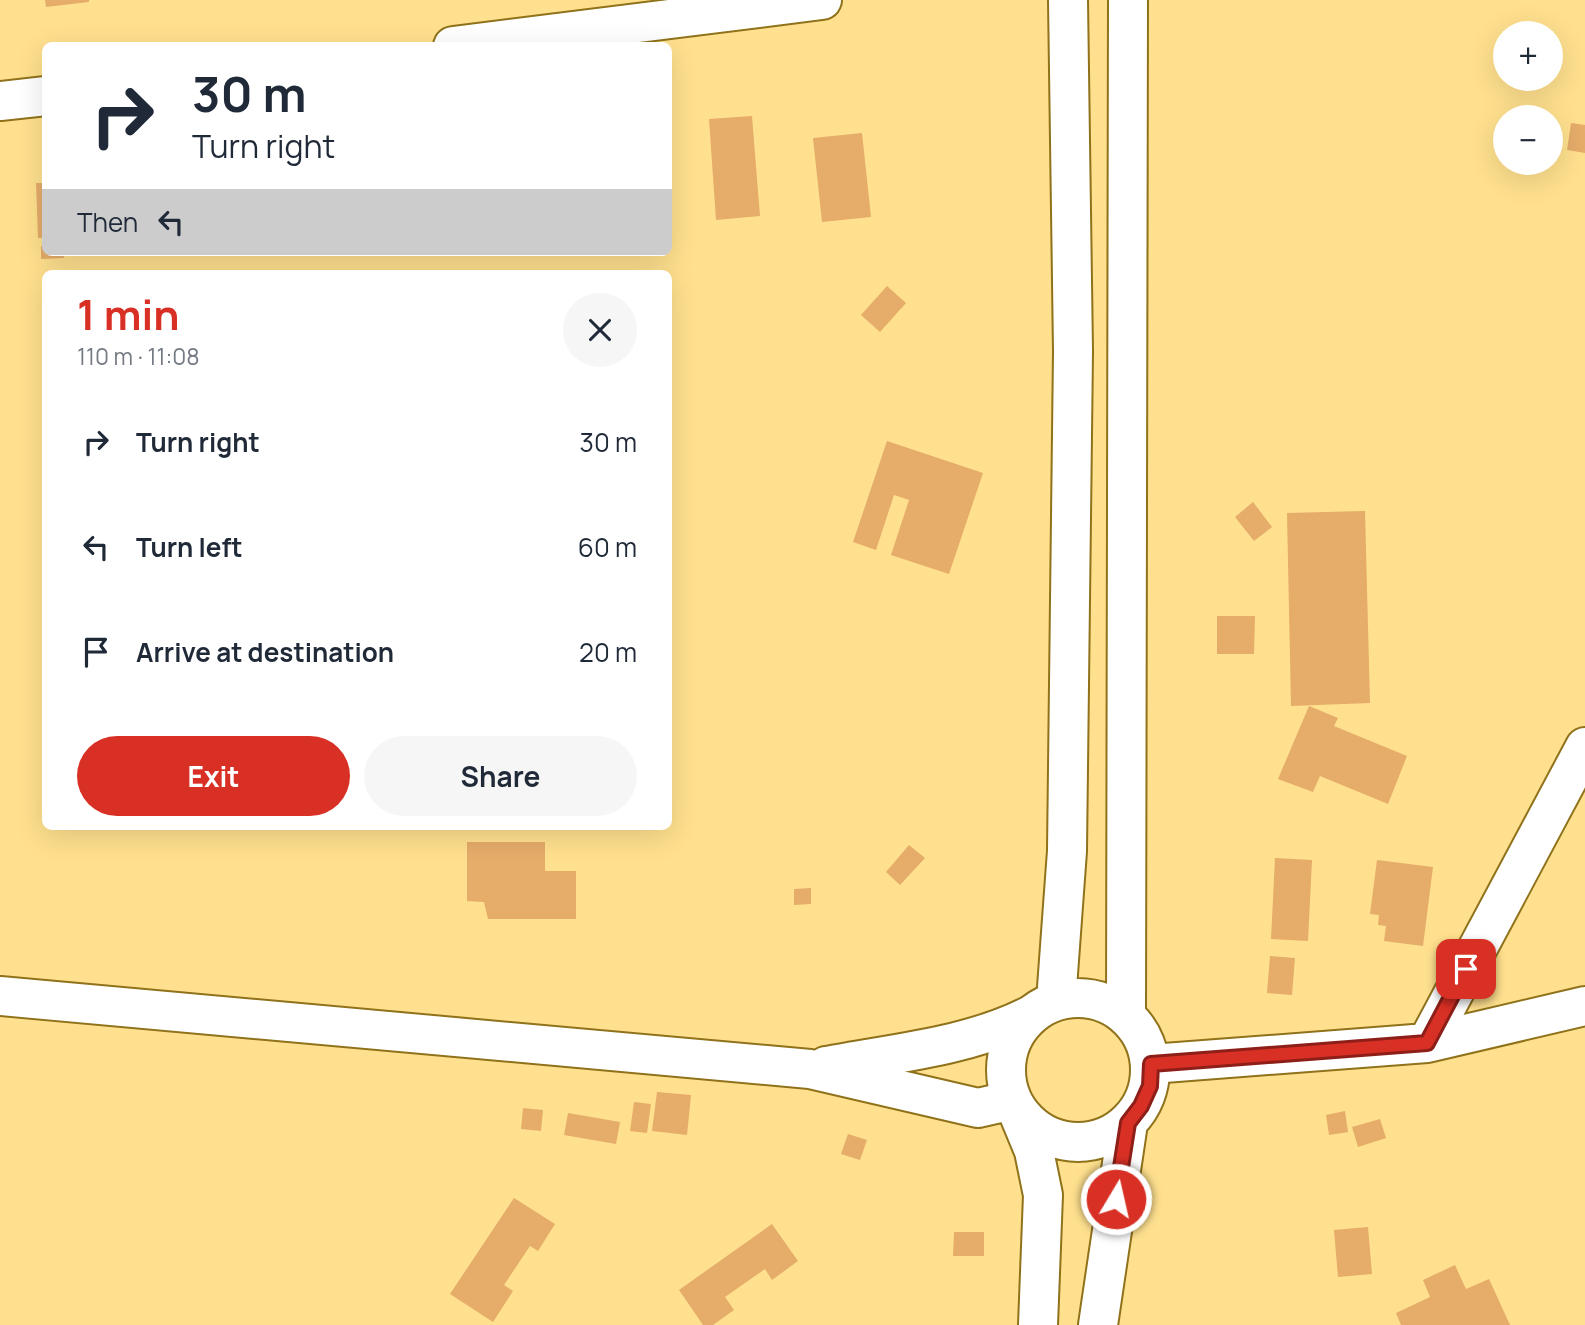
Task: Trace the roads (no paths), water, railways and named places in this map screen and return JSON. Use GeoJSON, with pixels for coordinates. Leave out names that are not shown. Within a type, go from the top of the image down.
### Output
{"type":"FeatureCollection","features":[{"type":"Feature","properties":{"kind":"main road"},"geometry":{"type":"LineString","coordinates":[[485,42],[822,0]]}},
{"type":"Feature","properties":{"kind":"main road"},"geometry":{"type":"LineString","coordinates":[[1038,1325],[1043,1195],[1034,1151],[1013,1102],[1005,1067],[1012,1039],[1043,1008],[1067,851],[1073,351],[1068,0]]}},
{"type":"Feature","properties":{"kind":"main road"},"geometry":{"type":"LineString","coordinates":[[1126,1014],[1128,0]]}},
{"type":"Feature","properties":{"kind":"main road"},"geometry":{"type":"LineString","coordinates":[[0,101],[42,96]]}},
{"type":"Feature","properties":{"kind":"main road"},"geometry":{"type":"LineString","coordinates":[[1427,1043],[1585,747]]}},
{"type":"Feature","properties":{"kind":"main road"},"geometry":{"type":"LineString","coordinates":[[0,996],[810,1069],[978,1108],[1013,1102]]}},
{"type":"Feature","properties":{"kind":"main road"},"geometry":{"type":"LineString","coordinates":[[810,1069],[979,1037],[1003,1029],[1043,1008],[1080,997],[1105,1002],[1126,1014],[1138,1028],[1147,1046],[1151,1064],[1150,1086],[1141,1106],[1128,1123],[1098,1140],[1064,1142],[1033,1128],[1013,1102]]}},
{"type":"Feature","properties":{"kind":"main road"},"geometry":{"type":"LineString","coordinates":[[1151,1064],[1427,1043],[1585,1006]]}},
{"type":"Feature","properties":{"kind":"main road"},"geometry":{"type":"LineString","coordinates":[[1098,1325],[1128,1123]]}}]}
